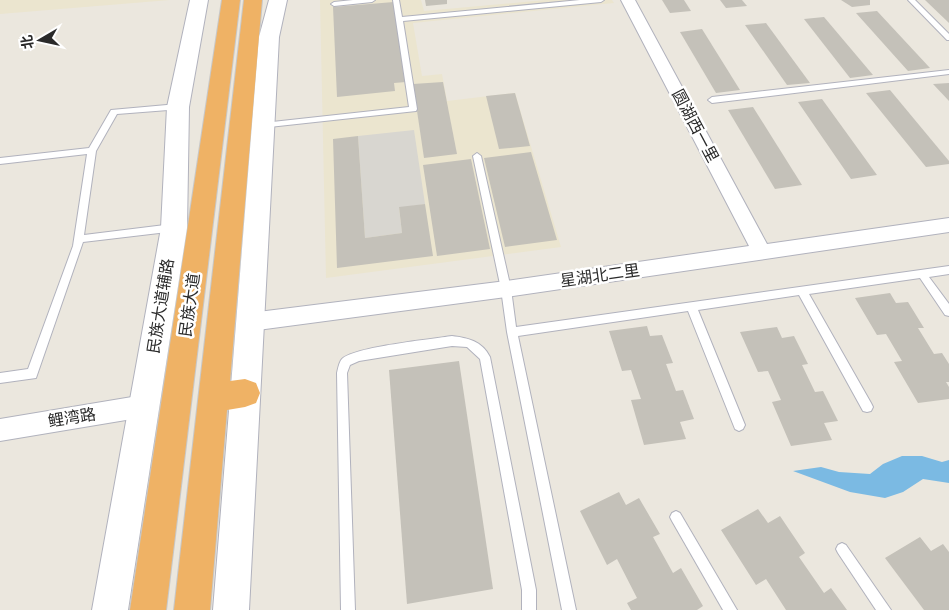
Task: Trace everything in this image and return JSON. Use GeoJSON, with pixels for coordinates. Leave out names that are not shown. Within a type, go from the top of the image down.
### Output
{"type":"FeatureCollection","features":[{"type":"Feature","properties":{"kind":"highway","name":"民族大道"},"geometry":{"type":"LineString","coordinates":[[148,610],[187,226],[231,0]]}},
{"type":"Feature","properties":{"kind":"highway","name":"民族大道"},"geometry":{"type":"LineString","coordinates":[[192,610],[253,0]]}},
{"type":"Feature","properties":{"kind":"highway"},"geometry":{"type":"LineString","coordinates":[[249,38],[269,0]]}},
{"type":"Feature","properties":{"kind":"highway"},"geometry":{"type":"LineString","coordinates":[[213,398],[245,393]]}},
{"type":"Feature","properties":{"kind":"street","name":"民族大道辅路"},"geometry":{"type":"LineString","coordinates":[[110,610],[144,406],[187,226],[178,106],[199,0]]}},
{"type":"Feature","properties":{"kind":"street"},"geometry":{"type":"LineString","coordinates":[[231,610],[269,37],[278,0]]}},
{"type":"Feature","properties":{"kind":"street","name":"圆湖西一里"},"geometry":{"type":"LineString","coordinates":[[628,0],[762,252]]}},
{"type":"Feature","properties":{"kind":"street","name":"星湖北二里"},"geometry":{"type":"LineString","coordinates":[[250,322],[506,289],[949,225]]}},
{"type":"Feature","properties":{"kind":"street","name":"鲤湾路"},"geometry":{"type":"LineString","coordinates":[[0,430],[144,406]]}},
{"type":"Feature","properties":{"kind":"lane"},"geometry":{"type":"LineString","coordinates":[[334,4],[372,0]]}},
{"type":"Feature","properties":{"kind":"lane"},"geometry":{"type":"LineString","coordinates":[[263,126],[413,109],[396,0]]}},
{"type":"Feature","properties":{"kind":"lane"},"geometry":{"type":"LineString","coordinates":[[399,19],[600,0]]}},
{"type":"Feature","properties":{"kind":"lane"},"geometry":{"type":"LineString","coordinates":[[911,0],[949,38]]}},
{"type":"Feature","properties":{"kind":"lane"},"geometry":{"type":"LineString","coordinates":[[712,100],[949,72]]}},
{"type":"Feature","properties":{"kind":"lane"},"geometry":{"type":"LineString","coordinates":[[0,378],[32,374],[79,239],[92,151],[114,112],[178,106]]}},
{"type":"Feature","properties":{"kind":"lane"},"geometry":{"type":"LineString","coordinates":[[0,161],[92,151]]}},
{"type":"Feature","properties":{"kind":"lane"},"geometry":{"type":"LineString","coordinates":[[477,156],[506,289],[512,332],[570,610]]}},
{"type":"Feature","properties":{"kind":"lane"},"geometry":{"type":"LineString","coordinates":[[79,239],[187,226]]}},
{"type":"Feature","properties":{"kind":"lane"},"geometry":{"type":"LineString","coordinates":[[512,332],[692,308],[949,270]]}},
{"type":"Feature","properties":{"kind":"lane"},"geometry":{"type":"LineString","coordinates":[[922,274],[949,312]]}},
{"type":"Feature","properties":{"kind":"lane"},"geometry":{"type":"LineString","coordinates":[[802,291],[867,407]]}},
{"type":"Feature","properties":{"kind":"lane"},"geometry":{"type":"LineString","coordinates":[[692,308],[740,425]]}},
{"type":"Feature","properties":{"kind":"lane"},"geometry":{"type":"LineString","coordinates":[[348,610],[342,374],[346,362],[357,356],[452,341],[470,343],[484,357],[529,590],[529,610]]}},
{"type":"Feature","properties":{"kind":"lane"},"geometry":{"type":"LineString","coordinates":[[676,517],[730,610]]}},
{"type":"Feature","properties":{"kind":"lane"},"geometry":{"type":"LineString","coordinates":[[842,549],[884,610]]}},
{"type":"Feature","properties":{"kind":"shaded area"},"geometry":{"type":"Polygon","coordinates":[[[0,0],[170,0],[0,14],[0,0]]]}},
{"type":"Feature","properties":{"kind":"shaded area"},"geometry":{"type":"Polygon","coordinates":[[[320,0],[421,0],[424,11],[546,0],[612,0],[614,3],[413,23],[422,76],[442,74],[447,101],[515,93],[561,247],[326,278],[320,0]]]}},
{"type":"Feature","properties":{"kind":"shaded area"},"geometry":{"type":"Polygon","coordinates":[[[414,130],[425,204],[399,208],[402,233],[365,238],[358,136],[414,130]]]}},
{"type":"Feature","properties":{"kind":"water"},"geometry":{"type":"Polygon","coordinates":[[[902,456],[922,456],[942,462],[949,460],[949,483],[923,479],[903,492],[885,498],[850,492],[793,471],[821,467],[839,472],[870,474],[883,464],[902,456]]]}},
{"type":"Feature","properties":{"kind":"building"},"geometry":{"type":"Polygon","coordinates":[[[425,0],[447,0],[447,4],[426,6],[425,0]]]}},
{"type":"Feature","properties":{"kind":"building"},"geometry":{"type":"Polygon","coordinates":[[[662,0],[684,0],[691,11],[670,13],[662,0]]]}},
{"type":"Feature","properties":{"kind":"building"},"geometry":{"type":"Polygon","coordinates":[[[720,0],[742,0],[747,6],[726,8],[720,0]]]}},
{"type":"Feature","properties":{"kind":"building"},"geometry":{"type":"Polygon","coordinates":[[[841,0],[870,0],[870,5],[852,7],[841,0]]]}},
{"type":"Feature","properties":{"kind":"building"},"geometry":{"type":"Polygon","coordinates":[[[925,0],[949,0],[949,23],[925,0]]]}},
{"type":"Feature","properties":{"kind":"building"},"geometry":{"type":"Polygon","coordinates":[[[394,2],[406,82],[394,83],[395,91],[337,97],[333,7],[394,2]]]}},
{"type":"Feature","properties":{"kind":"building"},"geometry":{"type":"Polygon","coordinates":[[[877,11],[930,68],[908,71],[856,13],[877,11]]]}},
{"type":"Feature","properties":{"kind":"building"},"geometry":{"type":"Polygon","coordinates":[[[824,17],[873,75],[850,78],[804,19],[824,17]]]}},
{"type":"Feature","properties":{"kind":"building"},"geometry":{"type":"Polygon","coordinates":[[[766,23],[810,83],[787,85],[745,25],[766,23]]]}},
{"type":"Feature","properties":{"kind":"building"},"geometry":{"type":"Polygon","coordinates":[[[702,29],[740,90],[716,93],[680,32],[702,29]]]}},
{"type":"Feature","properties":{"kind":"building"},"geometry":{"type":"Polygon","coordinates":[[[443,82],[457,154],[424,158],[413,84],[443,82]]]}},
{"type":"Feature","properties":{"kind":"building"},"geometry":{"type":"Polygon","coordinates":[[[949,83],[949,101],[933,84],[949,83]]]}},
{"type":"Feature","properties":{"kind":"building"},"geometry":{"type":"Polygon","coordinates":[[[890,90],[949,161],[949,164],[926,167],[866,93],[890,90]]]}},
{"type":"Feature","properties":{"kind":"building"},"geometry":{"type":"Polygon","coordinates":[[[515,93],[530,146],[499,149],[486,96],[515,93]]]}},
{"type":"Feature","properties":{"kind":"building"},"geometry":{"type":"Polygon","coordinates":[[[822,99],[877,175],[851,179],[798,102],[822,99]]]}},
{"type":"Feature","properties":{"kind":"building"},"geometry":{"type":"Polygon","coordinates":[[[753,107],[802,185],[775,189],[728,110],[753,107]]]}},
{"type":"Feature","properties":{"kind":"building"},"geometry":{"type":"Polygon","coordinates":[[[358,136],[365,238],[402,233],[399,207],[425,204],[433,256],[337,268],[333,139],[358,136]]]}},
{"type":"Feature","properties":{"kind":"building"},"geometry":{"type":"Polygon","coordinates":[[[531,152],[557,240],[505,247],[484,158],[531,152]]]}},
{"type":"Feature","properties":{"kind":"building"},"geometry":{"type":"Polygon","coordinates":[[[471,159],[490,249],[437,256],[423,165],[471,159]]]}},
{"type":"Feature","properties":{"kind":"building"},"geometry":{"type":"Polygon","coordinates":[[[890,293],[896,303],[908,302],[924,328],[918,328],[934,354],[942,353],[949,364],[949,382],[946,382],[949,387],[949,399],[918,403],[894,362],[902,361],[886,334],[877,335],[855,298],[890,293]]]}},
{"type":"Feature","properties":{"kind":"building"},"geometry":{"type":"Polygon","coordinates":[[[647,326],[650,336],[662,335],[673,363],[666,364],[676,391],[683,390],[694,419],[680,422],[686,439],[644,445],[631,400],[641,399],[631,370],[622,371],[609,331],[647,326]]]}},
{"type":"Feature","properties":{"kind":"building"},"geometry":{"type":"Polygon","coordinates":[[[777,327],[782,338],[794,336],[808,364],[802,365],[815,392],[823,391],[838,421],[824,423],[832,440],[791,446],[772,402],[781,400],[768,371],[758,372],[740,332],[777,327]]]}},
{"type":"Feature","properties":{"kind":"building"},"geometry":{"type":"Polygon","coordinates":[[[459,361],[493,589],[407,604],[389,370],[459,361]]]}},
{"type":"Feature","properties":{"kind":"building"},"geometry":{"type":"Polygon","coordinates":[[[619,492],[626,505],[639,498],[660,534],[653,537],[673,573],[681,568],[703,606],[697,610],[631,610],[627,603],[637,598],[617,559],[607,565],[580,511],[619,492]]]}},
{"type":"Feature","properties":{"kind":"building"},"geometry":{"type":"Polygon","coordinates":[[[758,509],[768,523],[780,516],[805,553],[799,557],[824,593],[831,588],[847,610],[786,610],[766,579],[756,585],[721,530],[758,509]]]}},
{"type":"Feature","properties":{"kind":"building"},"geometry":{"type":"Polygon","coordinates":[[[920,537],[931,551],[943,544],[949,552],[949,610],[924,610],[885,558],[920,537]]]}}]}
